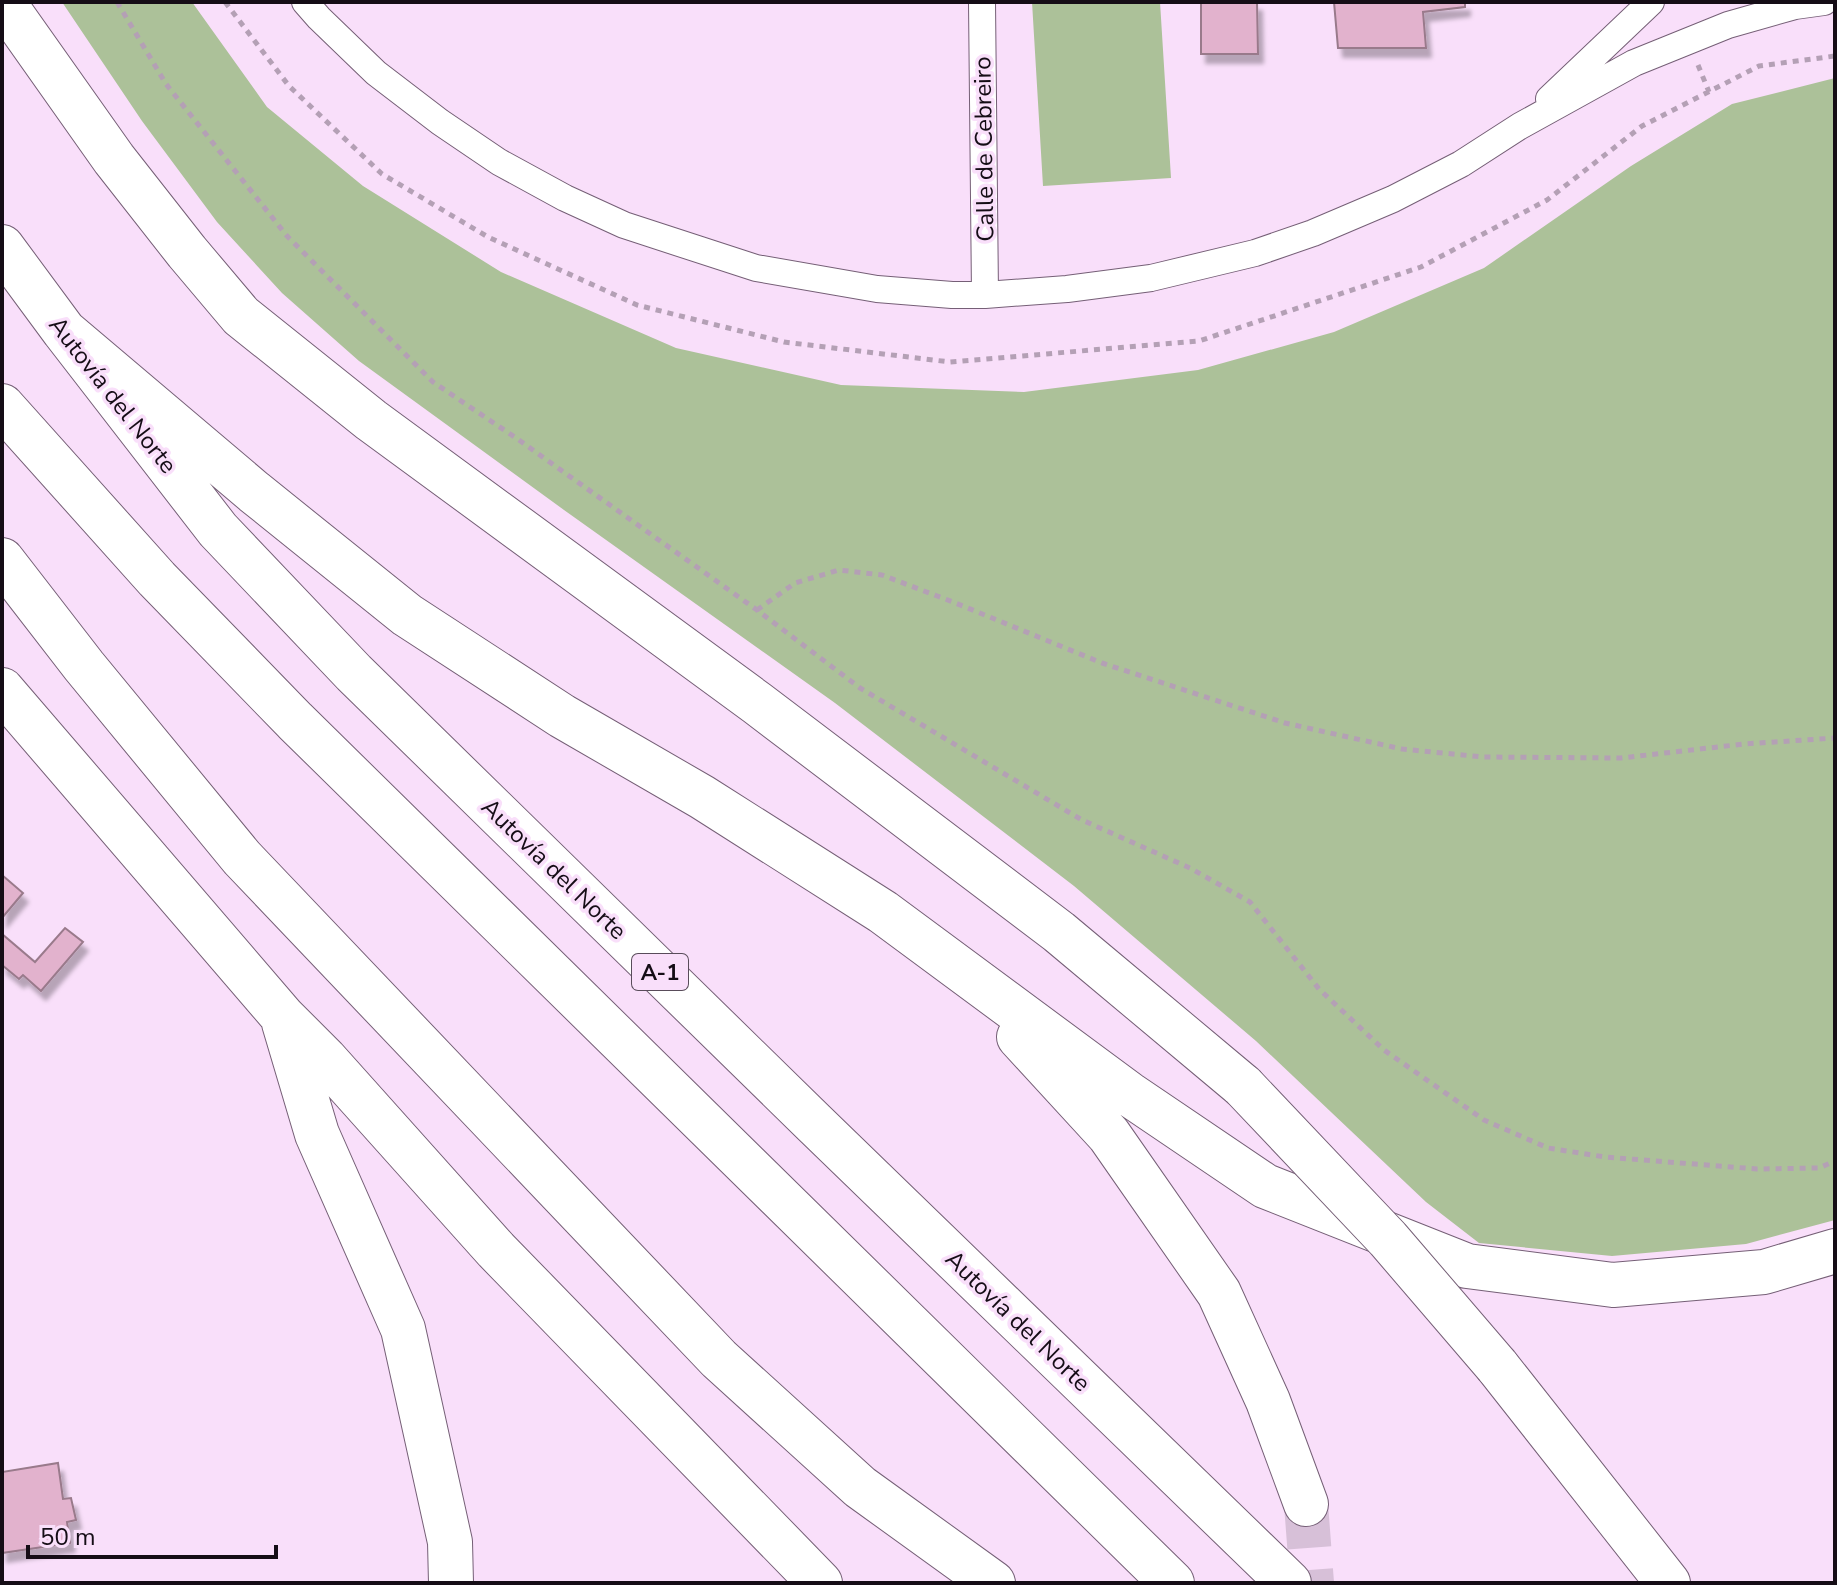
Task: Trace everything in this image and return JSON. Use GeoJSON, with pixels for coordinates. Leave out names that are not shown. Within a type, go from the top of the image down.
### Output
{"type":"FeatureCollection","features":[{"type":"Feature","properties":{"kind":"highway"},"geometry":{"type":"LineString","coordinates":[[3,2],[114,159],[241,316],[371,420],[757,703],[1059,932],[1243,1086],[1388,1239],[1497,1366],[1668,1583]]}},
{"type":"Feature","properties":{"kind":"highway","name":"Autovía del Norte"},"geometry":{"type":"LineString","coordinates":[[2,247],[218,530],[354,673],[1289,1583]]}},
{"type":"Feature","properties":{"kind":"highway"},"geometry":{"type":"LineString","coordinates":[[64,331],[254,492],[407,615],[562,716],[702,797],[883,912],[1129,1094],[1265,1186],[1467,1266],[1613,1285],[1764,1272],[1835,1251]]}},
{"type":"Feature","properties":{"kind":"highway"},"geometry":{"type":"LineString","coordinates":[[2,406],[157,579],[295,721],[1172,1583]]}},
{"type":"Feature","properties":{"kind":"highway"},"geometry":{"type":"LineString","coordinates":[[2,560],[84,666],[242,858],[719,1359],[860,1487],[992,1583]]}},
{"type":"Feature","properties":{"kind":"highway"},"geometry":{"type":"LineString","coordinates":[[2,690],[283,1017],[336,1071],[496,1250],[820,1583]]}},
{"type":"Feature","properties":{"kind":"highway"},"geometry":{"type":"LineString","coordinates":[[883,912],[1005,1022],[1118,1147],[1219,1293],[1268,1401],[1306,1504]]}},
{"type":"Feature","properties":{"kind":"highway"},"geometry":{"type":"LineString","coordinates":[[283,1017],[317,1134],[403,1329],[450,1542],[451,1583]]}},
{"type":"Feature","properties":{"kind":"street"},"geometry":{"type":"LineString","coordinates":[[305,2],[376,73],[440,122],[499,162],[565,198],[624,225],[741,264],[830,283],[941,295],[1067,289],[1151,278],[1255,253],[1313,233],[1393,199],[1461,164],[1520,126],[1634,63],[1728,25],[1795,6],[1824,2]]}},
{"type":"Feature","properties":{"kind":"street","name":"Calle de Cebreiro"},"geometry":{"type":"LineString","coordinates":[[982,2],[985,295]]}},
{"type":"Feature","properties":{"kind":"street"},"geometry":{"type":"LineString","coordinates":[[1520,126],[1651,2]]}},
{"type":"Feature","properties":{"kind":"path"},"geometry":{"type":"LineString","coordinates":[[117,2],[166,84],[287,236],[433,382],[757,610],[860,688],[1082,820],[1190,868],[1250,902],[1319,989],[1384,1050],[1484,1120],[1548,1148],[1605,1157],[1757,1169],[1819,1168],[1835,1161]]}},
{"type":"Feature","properties":{"kind":"path"},"geometry":{"type":"LineString","coordinates":[[757,610],[795,583],[839,570],[882,575],[1102,663],[1285,723],[1402,749],[1483,757],[1621,758],[1744,744],[1835,738]]}},
{"type":"Feature","properties":{"kind":"green space"},"geometry":{"type":"Polygon","coordinates":[[[62,2],[192,2],[267,107],[363,186],[501,272],[676,348],[841,385],[1024,392],[1198,370],[1334,332],[1484,268],[1631,166],[1732,104],[1835,78],[1835,1220],[1746,1244],[1612,1256],[1479,1243],[1426,1202],[1256,1041],[1074,886],[835,703],[359,361],[282,293],[217,222],[142,121],[62,2]]]}},
{"type":"Feature","properties":{"kind":"green space"},"geometry":{"type":"Polygon","coordinates":[[[1032,2],[1160,2],[1171,178],[1043,186],[1032,2]]]}},
{"type":"Feature","properties":{"kind":"building"},"geometry":{"type":"Polygon","coordinates":[[[1201,2],[1257,2],[1258,54],[1201,54],[1201,2]]]}},
{"type":"Feature","properties":{"kind":"building"},"geometry":{"type":"Polygon","coordinates":[[[1334,2],[1465,2],[1465,7],[1423,12],[1426,48],[1338,48],[1334,2]]]}},
{"type":"Feature","properties":{"kind":"building"},"geometry":{"type":"Polygon","coordinates":[[[2,875],[23,893],[2,918],[2,875]]]}},
{"type":"Feature","properties":{"kind":"building"},"geometry":{"type":"Polygon","coordinates":[[[65,928],[83,942],[41,991],[23,975],[19,979],[2,965],[2,934],[35,962],[65,928]]]}},
{"type":"Feature","properties":{"kind":"building"},"geometry":{"type":"Polygon","coordinates":[[[58,1463],[63,1499],[71,1498],[76,1520],[67,1522],[70,1543],[2,1553],[2,1472],[58,1463]]]}},
{"type":"Feature","properties":{"kind":"tunnel"},"geometry":{"type":"LineString","coordinates":[[1306,1504],[1312,1583]]}}]}
